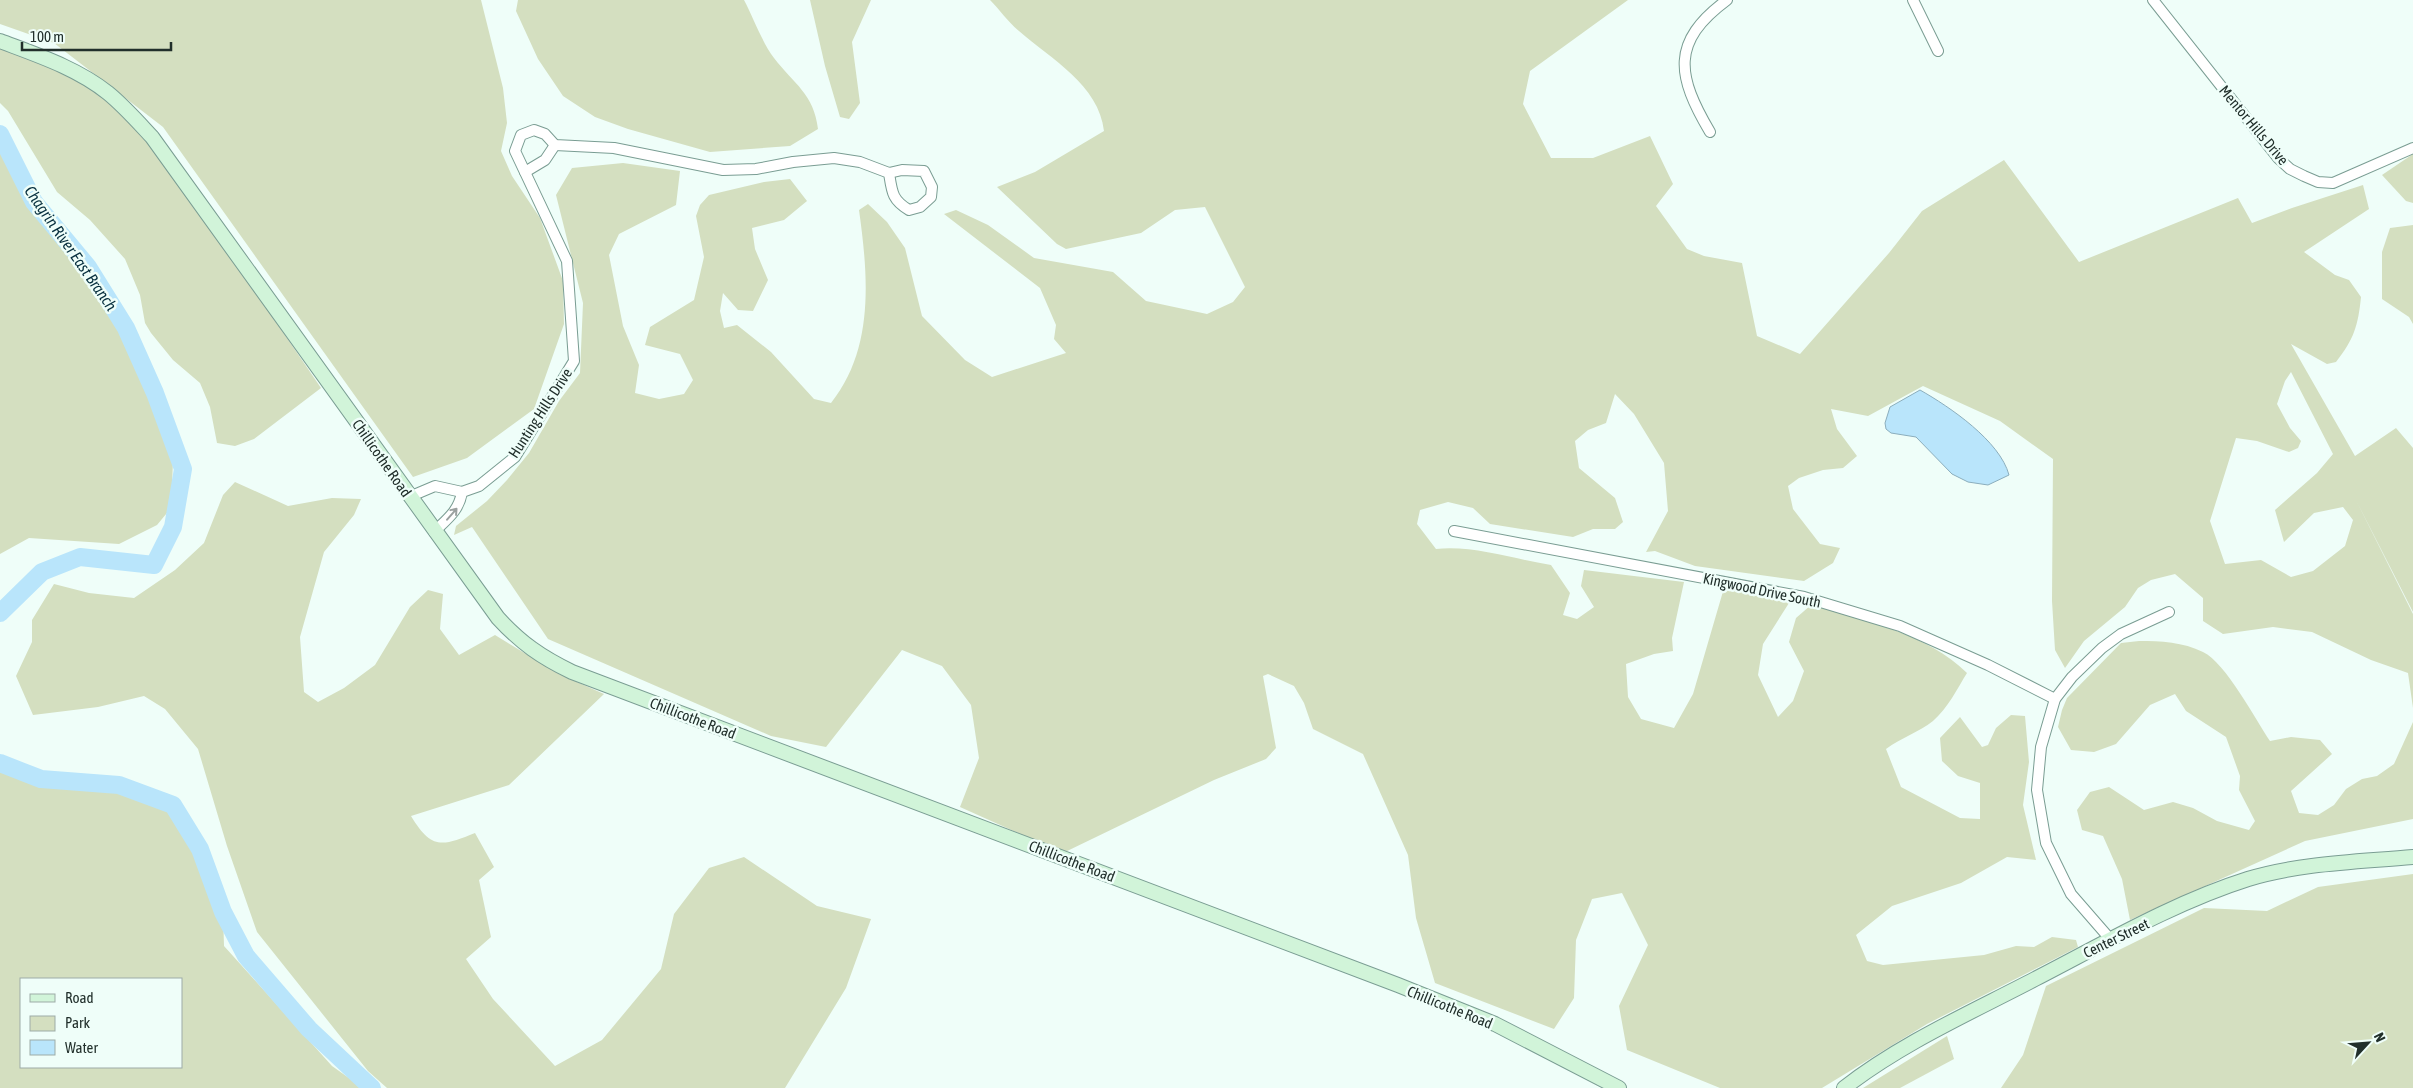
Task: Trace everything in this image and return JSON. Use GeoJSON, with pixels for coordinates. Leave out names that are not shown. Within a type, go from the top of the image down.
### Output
{"type":"FeatureCollection","features":[{"type":"Feature","properties":{"kind":"main road","name":"Chillicothe Road"},"geometry":{"type":"LineString","coordinates":[[0,41],[74,71],[92,82],[128,111],[152,137],[434,532],[498,618],[538,655],[566,669],[1495,1024],[1619,1088]]}},
{"type":"Feature","properties":{"kind":"main road","name":"Center Street"},"geometry":{"type":"LineString","coordinates":[[1844,1088],[1892,1055],[1927,1035],[2111,940],[2202,897],[2248,879],[2296,868],[2413,857]]}},
{"type":"Feature","properties":{"kind":"street"},"geometry":{"type":"LineString","coordinates":[[1710,132],[1690,95],[1685,77],[1686,56],[1698,26],[1704,18],[1727,0]]}},
{"type":"Feature","properties":{"kind":"street"},"geometry":{"type":"LineString","coordinates":[[1913,0],[1938,51]]}},
{"type":"Feature","properties":{"kind":"street","name":"Mentor Hills Drive"},"geometry":{"type":"LineString","coordinates":[[2153,0],[2278,158],[2296,172],[2318,182],[2338,182],[2413,148]]}},
{"type":"Feature","properties":{"kind":"street","name":"Hunting Hills Drive"},"geometry":{"type":"LineString","coordinates":[[462,492],[479,486],[515,457],[574,361],[567,261],[515,151],[521,135],[534,130],[545,134],[556,145]]}},
{"type":"Feature","properties":{"kind":"street"},"geometry":{"type":"LineString","coordinates":[[525,172],[545,160],[556,145],[614,148],[723,170],[756,169],[794,162],[834,158],[860,162],[889,173],[902,170],[924,171],[932,187],[931,197],[920,207],[909,210],[897,203],[891,190],[889,173]]}},
{"type":"Feature","properties":{"kind":"street"},"geometry":{"type":"LineString","coordinates":[[409,497],[436,486],[462,492],[460,504],[454,513],[434,532]]}},
{"type":"Feature","properties":{"kind":"street","name":"Kingwood Drive South"},"geometry":{"type":"LineString","coordinates":[[1454,531],[1804,597],[1900,626],[1988,665],[2055,699]]}},
{"type":"Feature","properties":{"kind":"street"},"geometry":{"type":"LineString","coordinates":[[2111,940],[2071,894],[2044,834],[2037,790],[2041,747],[2055,699],[2072,677],[2102,648],[2121,634],[2169,612]]}},
{"type":"Feature","properties":{"kind":"green space"},"geometry":{"type":"Polygon","coordinates":[[[0,0],[481,0],[503,88],[507,123],[501,151],[512,176],[540,218],[563,281],[564,324],[534,409],[467,458],[413,477],[163,127],[54,43],[0,24],[0,0]]]}},
{"type":"Feature","properties":{"kind":"green space"},"geometry":{"type":"Polygon","coordinates":[[[518,0],[744,0],[770,52],[808,98],[816,117],[818,129],[790,146],[710,152],[628,129],[595,117],[563,96],[538,59],[516,11],[518,0]]]}},
{"type":"Feature","properties":{"kind":"green space"},"geometry":{"type":"Polygon","coordinates":[[[810,0],[871,0],[852,42],[860,103],[849,119],[840,117],[825,66],[810,0]]]}},
{"type":"Feature","properties":{"kind":"green space"},"geometry":{"type":"Polygon","coordinates":[[[990,0],[1628,0],[1530,71],[1523,104],[1551,158],[1593,158],[1650,136],[1673,184],[1656,206],[1687,249],[1704,256],[1742,263],[1757,336],[1800,354],[1889,253],[1922,211],[2004,160],[2079,262],[2238,198],[2252,223],[2363,185],[2369,209],[2304,252],[2335,275],[2349,280],[2361,297],[2357,324],[2351,339],[2336,362],[2327,364],[2291,344],[2355,456],[2396,428],[2413,448],[2413,612],[2357,502],[2413,614],[2413,708],[2408,673],[2371,660],[2312,632],[2273,627],[2223,634],[2203,621],[2203,598],[2175,574],[2151,580],[2138,588],[2125,607],[2084,641],[2065,668],[2055,650],[2052,601],[2053,459],[2000,421],[1923,386],[1868,416],[1831,409],[1837,429],[1857,456],[1843,468],[1823,470],[1799,478],[1788,486],[1793,509],[1820,544],[1840,548],[1833,563],[1804,581],[1695,566],[1655,551],[1646,552],[1668,511],[1664,463],[1634,414],[1615,394],[1606,423],[1588,430],[1575,441],[1579,468],[1615,498],[1623,522],[1615,529],[1593,529],[1573,537],[1490,524],[1473,508],[1448,502],[1420,510],[1417,524],[1436,549],[1450,548],[1479,551],[1551,565],[1570,593],[1563,615],[1577,619],[1594,607],[1581,586],[1584,570],[1684,582],[1672,638],[1673,651],[1654,654],[1626,664],[1628,697],[1641,719],[1674,728],[1693,694],[1724,588],[1789,603],[1763,644],[1758,675],[1778,717],[1793,701],[1804,671],[1789,642],[1796,618],[1811,605],[1894,630],[1914,638],[1951,659],[1967,673],[1948,704],[1933,721],[1886,749],[1901,787],[1960,818],[1980,819],[1980,783],[1958,776],[1942,761],[1940,738],[1960,717],[1982,747],[1988,745],[1996,728],[2011,715],[2025,716],[2029,762],[2023,805],[2036,860],[2007,857],[1961,883],[1892,906],[1856,935],[1867,961],[1883,965],[1984,955],[2016,946],[2034,947],[2052,937],[2076,940],[2078,947],[1927,1024],[1822,1088],[1720,1088],[1627,1050],[1619,1006],[1648,945],[1622,893],[1592,899],[1576,940],[1574,998],[1554,1029],[1435,983],[1416,918],[1408,855],[1363,754],[1313,729],[1304,703],[1294,686],[1268,674],[1263,676],[1276,748],[1266,759],[1214,780],[1063,853],[960,807],[979,758],[971,705],[942,666],[902,650],[826,747],[771,736],[548,639],[472,527],[454,535],[456,526],[487,501],[529,453],[559,401],[580,373],[583,303],[556,195],[572,168],[623,163],[680,171],[676,205],[619,234],[609,255],[623,326],[639,365],[635,393],[659,399],[684,394],[693,380],[680,354],[645,345],[650,327],[694,300],[704,257],[696,216],[700,205],[709,195],[764,182],[790,179],[807,201],[784,220],[752,228],[755,249],[768,280],[753,311],[738,310],[723,293],[720,311],[724,328],[737,325],[771,352],[814,399],[831,403],[845,382],[855,359],[862,335],[866,285],[859,210],[868,204],[887,222],[905,248],[922,316],[965,360],[992,377],[1066,353],[1054,339],[1056,325],[1040,288],[944,214],[956,210],[988,225],[1034,258],[1113,272],[1146,301],[1207,314],[1233,302],[1245,287],[1205,207],[1175,210],[1141,233],[1066,249],[1057,244],[997,187],[1035,172],[1104,131],[1100,115],[1093,100],[1072,74],[1015,27],[990,0]],[[2291,372],[2285,381],[2277,404],[2290,428],[2301,441],[2298,448],[2289,452],[2257,441],[2236,438],[2210,521],[2225,564],[2261,560],[2291,577],[2313,571],[2345,546],[2353,520],[2343,507],[2314,513],[2284,542],[2275,510],[2317,473],[2333,454],[2291,372]]]}},
{"type":"Feature","properties":{"kind":"green space"},"geometry":{"type":"Polygon","coordinates":[[[0,48],[80,80],[138,127],[174,172],[321,388],[254,439],[235,446],[217,443],[210,407],[200,383],[173,360],[151,333],[145,323],[140,295],[125,259],[90,220],[57,192],[8,111],[0,103],[0,48]]]}},
{"type":"Feature","properties":{"kind":"green space"},"geometry":{"type":"Polygon","coordinates":[[[0,151],[10,162],[61,243],[102,295],[158,416],[173,461],[171,508],[157,525],[119,544],[29,538],[0,554],[0,151]]]}},
{"type":"Feature","properties":{"kind":"green space"},"geometry":{"type":"Polygon","coordinates":[[[2413,154],[2413,203],[2406,201],[2382,175],[2413,154]]]}},
{"type":"Feature","properties":{"kind":"green space"},"geometry":{"type":"Polygon","coordinates":[[[2413,225],[2413,324],[2409,317],[2382,299],[2382,252],[2390,228],[2413,225]]]}},
{"type":"Feature","properties":{"kind":"green space"},"geometry":{"type":"Polygon","coordinates":[[[235,482],[288,506],[332,498],[361,499],[354,515],[324,552],[300,637],[304,692],[318,702],[344,688],[375,665],[410,607],[428,590],[443,594],[440,629],[459,655],[495,635],[559,674],[604,694],[509,785],[411,816],[425,835],[431,840],[438,842],[453,841],[475,833],[494,867],[479,880],[491,937],[466,959],[493,999],[555,1066],[602,1040],[661,969],[674,914],[709,868],[744,857],[817,906],[871,919],[846,988],[785,1088],[387,1088],[368,1071],[257,932],[227,846],[198,749],[165,709],[144,696],[98,707],[33,715],[16,676],[32,642],[32,620],[54,584],[89,593],[134,598],[175,570],[204,543],[223,495],[235,482]]]}},
{"type":"Feature","properties":{"kind":"green space"},"geometry":{"type":"Polygon","coordinates":[[[2139,641],[2180,644],[2203,652],[2212,658],[2240,692],[2270,741],[2291,737],[2320,740],[2332,754],[2291,791],[2299,813],[2318,815],[2334,805],[2346,789],[2362,779],[2377,776],[2394,764],[2413,722],[2413,819],[2305,841],[2130,920],[2122,879],[2103,836],[2082,830],[2077,810],[2090,792],[2109,787],[2144,810],[2173,802],[2193,808],[2217,821],[2249,830],[2255,821],[2239,790],[2240,776],[2226,737],[2186,711],[2175,694],[2150,705],[2116,744],[2094,752],[2071,750],[2058,727],[2067,698],[2121,643],[2139,641]]]}},
{"type":"Feature","properties":{"kind":"green space"},"geometry":{"type":"Polygon","coordinates":[[[0,761],[1,764],[41,779],[119,785],[173,805],[200,849],[223,912],[224,946],[332,1066],[363,1088],[0,1088],[0,761]]]}},
{"type":"Feature","properties":{"kind":"green space"},"geometry":{"type":"Polygon","coordinates":[[[2413,874],[2413,1088],[2001,1088],[2023,1055],[2046,986],[2204,908],[2267,911],[2318,887],[2413,874]]]}},
{"type":"Feature","properties":{"kind":"green space"},"geometry":{"type":"Polygon","coordinates":[[[1947,1036],[1954,1059],[1900,1088],[1863,1088],[1947,1036]]]}},
{"type":"Feature","properties":{"kind":"water"},"geometry":{"type":"Polygon","coordinates":[[[1920,390],[1959,415],[1985,438],[2004,462],[2009,475],[1988,485],[1968,482],[1952,474],[1916,437],[1891,433],[1886,429],[1885,423],[1890,407],[1920,390]]]}},
{"type":"Feature","properties":{"kind":"waterway","name":"Chagrin River East Branch"},"geometry":{"type":"LineString","coordinates":[[0,134],[34,202],[88,267],[126,328],[155,393],[183,469],[173,527],[154,565],[80,557],[42,572],[0,613]]}},
{"type":"Feature","properties":{"kind":"waterway","name":"Chagrin River East Branch"},"geometry":{"type":"LineString","coordinates":[[0,763],[41,779],[119,785],[173,805],[200,849],[223,912],[246,956],[309,1029],[372,1088]]}}]}
